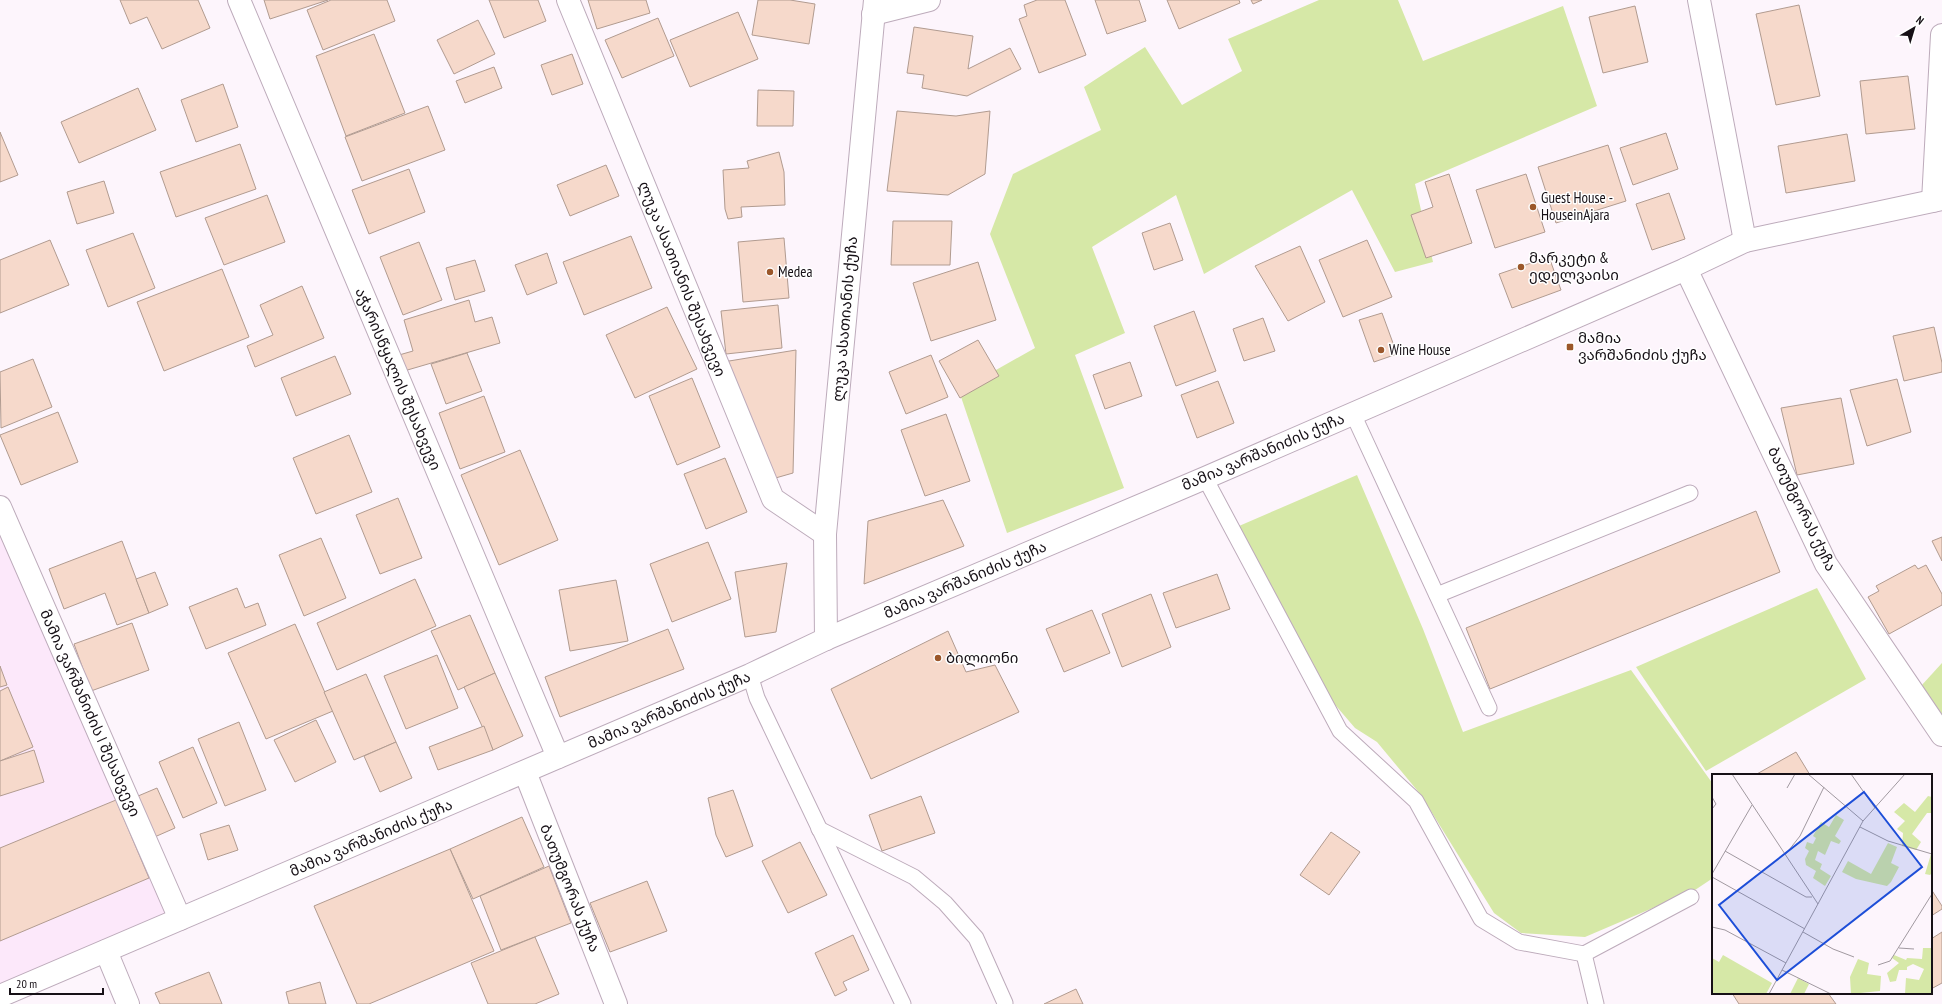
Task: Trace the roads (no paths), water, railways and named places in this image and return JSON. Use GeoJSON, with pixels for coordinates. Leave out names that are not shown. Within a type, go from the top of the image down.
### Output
{"type":"FeatureCollection","features":[{"type":"Feature","properties":{"kind":"street","name":"აჭარისწყალის შესახვევი"},"geometry":{"type":"LineString","coordinates":[[239,0],[558,757]]}},
{"type":"Feature","properties":{"kind":"street","name":"ლუკა ასათიანის შესახვევი"},"geometry":{"type":"LineString","coordinates":[[568,0],[773,499],[825,534]]}},
{"type":"Feature","properties":{"kind":"street"},"geometry":{"type":"LineString","coordinates":[[874,7],[929,0]]}},
{"type":"Feature","properties":{"kind":"street"},"geometry":{"type":"LineString","coordinates":[[1699,0],[1745,241]]}},
{"type":"Feature","properties":{"kind":"street","name":"ლუკა ასათიანის ქუჩა"},"geometry":{"type":"LineString","coordinates":[[826,639],[825,534],[874,7]]}},
{"type":"Feature","properties":{"kind":"street"},"geometry":{"type":"LineString","coordinates":[[1937,200],[1942,35]]}},
{"type":"Feature","properties":{"kind":"street","name":"მამია ვარშანიძის ქუჩა"},"geometry":{"type":"LineString","coordinates":[[0,996],[750,675],[826,639],[1353,414],[1686,269],[1745,241],[1937,200]]}},
{"type":"Feature","properties":{"kind":"street","name":"ბათუმგორას ქუჩა"},"geometry":{"type":"LineString","coordinates":[[1686,269],[1826,564],[1942,735]]}},
{"type":"Feature","properties":{"kind":"street","name":"მამია ვარშანიძის I შესახვევი"},"geometry":{"type":"LineString","coordinates":[[0,507],[180,919]]}},
{"type":"Feature","properties":{"kind":"street","name":"ბათუმგორას ქუჩა"},"geometry":{"type":"LineString","coordinates":[[525,772],[616,1004]]}},
{"type":"Feature","properties":{"kind":"street"},"geometry":{"type":"LineString","coordinates":[[106,951],[128,1004]]}},
{"type":"Feature","properties":{"kind":"lane"},"geometry":{"type":"LineString","coordinates":[[1353,414],[1489,708]]}},
{"type":"Feature","properties":{"kind":"lane"},"geometry":{"type":"LineString","coordinates":[[1205,478],[1340,731],[1416,802],[1481,919],[1519,942],[1584,954],[1691,897]]}},
{"type":"Feature","properties":{"kind":"lane"},"geometry":{"type":"LineString","coordinates":[[1437,595],[1690,493]]}},
{"type":"Feature","properties":{"kind":"lane"},"geometry":{"type":"LineString","coordinates":[[750,675],[758,698],[902,1004]]}},
{"type":"Feature","properties":{"kind":"lane"},"geometry":{"type":"LineString","coordinates":[[819,829],[914,877],[945,903],[976,938],[1005,1003]]}},
{"type":"Feature","properties":{"kind":"lane"},"geometry":{"type":"LineString","coordinates":[[1584,954],[1596,1004]]}},
{"type":"Feature","properties":{"kind":"place","name":"Guest House - HouseinAjara"},"geometry":{"type":"Point","coordinates":[1533,207]}},
{"type":"Feature","properties":{"kind":"place","name":"მარკეტი & ედელვაისი"},"geometry":{"type":"Point","coordinates":[1521,267]}},
{"type":"Feature","properties":{"kind":"place","name":"Medea"},"geometry":{"type":"Point","coordinates":[770,272]}},
{"type":"Feature","properties":{"kind":"place","name":"მამია ვარშანიძის ქუჩა"},"geometry":{"type":"Point","coordinates":[1570,347]}},
{"type":"Feature","properties":{"kind":"place","name":"Wine House"},"geometry":{"type":"Point","coordinates":[1381,350]}},
{"type":"Feature","properties":{"kind":"place","name":"ბილიონი"},"geometry":{"type":"Point","coordinates":[938,658]}}]}
